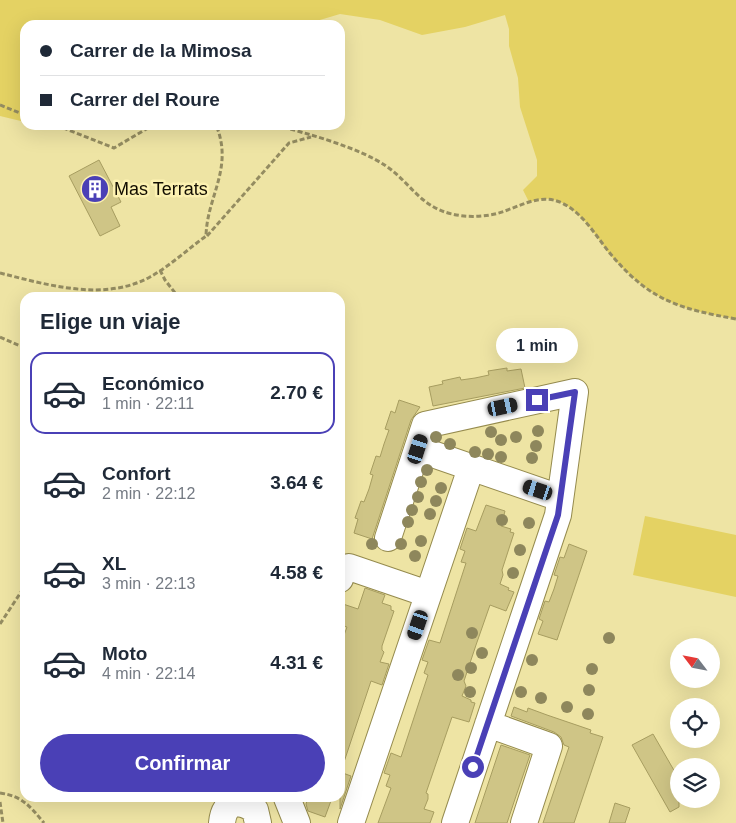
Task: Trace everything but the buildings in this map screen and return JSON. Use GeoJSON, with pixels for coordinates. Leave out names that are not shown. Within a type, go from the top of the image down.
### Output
{"type":"FeatureCollection","features":[{"type":"Feature","properties":{"kind":"street"},"geometry":{"type":"LineString","coordinates":[[388,538],[425,425],[575,392],[558,515],[455,823]]}},
{"type":"Feature","properties":{"kind":"street"},"geometry":{"type":"LineString","coordinates":[[418,449],[560,498]]}},
{"type":"Feature","properties":{"kind":"street"},"geometry":{"type":"LineString","coordinates":[[351,823],[471,468]]}},
{"type":"Feature","properties":{"kind":"street"},"geometry":{"type":"LineString","coordinates":[[345,571],[349,567],[428,594]]}},
{"type":"Feature","properties":{"kind":"street"},"geometry":{"type":"LineString","coordinates":[[488,724],[549,746],[524,823]]}},
{"type":"Feature","properties":{"kind":"street"},"geometry":{"type":"LineString","coordinates":[[289,802],[297,823]]}},
{"type":"Feature","properties":{"kind":"street"},"geometry":{"type":"LineString","coordinates":[[222,823],[227,807],[235,803],[245,803],[255,810],[258,823]]}},
{"type":"Feature","properties":{"kind":"path"},"geometry":{"type":"LineString","coordinates":[[0,105],[20,113]]}},
{"type":"Feature","properties":{"kind":"path"},"geometry":{"type":"LineString","coordinates":[[69,130],[114,148],[145,130]]}},
{"type":"Feature","properties":{"kind":"path"},"geometry":{"type":"LineString","coordinates":[[206,236],[207,220],[214,201],[221,170],[221,143],[217,130]]}},
{"type":"Feature","properties":{"kind":"path"},"geometry":{"type":"LineString","coordinates":[[292,130],[354,151],[387,166],[427,204],[440,211],[470,217],[491,215],[547,198],[564,204],[585,221],[614,259],[646,289],[679,307],[736,319]]}},
{"type":"Feature","properties":{"kind":"path"},"geometry":{"type":"LineString","coordinates":[[0,273],[81,289],[114,289],[135,284],[160,270],[206,236],[289,143],[312,136]]}},
{"type":"Feature","properties":{"kind":"path"},"geometry":{"type":"LineString","coordinates":[[160,270],[164,280],[174,292]]}},
{"type":"Feature","properties":{"kind":"path"},"geometry":{"type":"LineString","coordinates":[[0,337],[20,346]]}},
{"type":"Feature","properties":{"kind":"path"},"geometry":{"type":"LineString","coordinates":[[0,624],[20,592]]}},
{"type":"Feature","properties":{"kind":"path"},"geometry":{"type":"LineString","coordinates":[[0,793],[14,794],[20,798]]}},
{"type":"Feature","properties":{"kind":"path"},"geometry":{"type":"LineString","coordinates":[[0,802],[3,823]]}},
{"type":"Feature","properties":{"kind":"path"},"geometry":{"type":"LineString","coordinates":[[25,802],[44,823]]}},
{"type":"Feature","properties":{"kind":"shaded area"},"geometry":{"type":"Polygon","coordinates":[[[0,0],[736,0],[736,319],[689,309],[656,295],[637,281],[612,257],[573,209],[552,199],[529,202],[523,190],[537,176],[537,160],[520,107],[518,78],[509,46],[509,29],[505,15],[465,27],[422,35],[380,20],[340,14],[320,20],[20,20],[20,121],[0,116],[0,0]]]}},
{"type":"Feature","properties":{"kind":"shaded area"},"geometry":{"type":"Polygon","coordinates":[[[645,516],[736,535],[736,597],[633,575],[645,516]]]}},
{"type":"Feature","properties":{"kind":"place","name":"Mas Terrats"},"geometry":{"type":"Point","coordinates":[95,189]}},
{"type":"Feature","properties":{"kind":"route"},"geometry":{"type":"LineString","coordinates":[[473,767],[558,515],[575,392],[537,400]]}}]}
